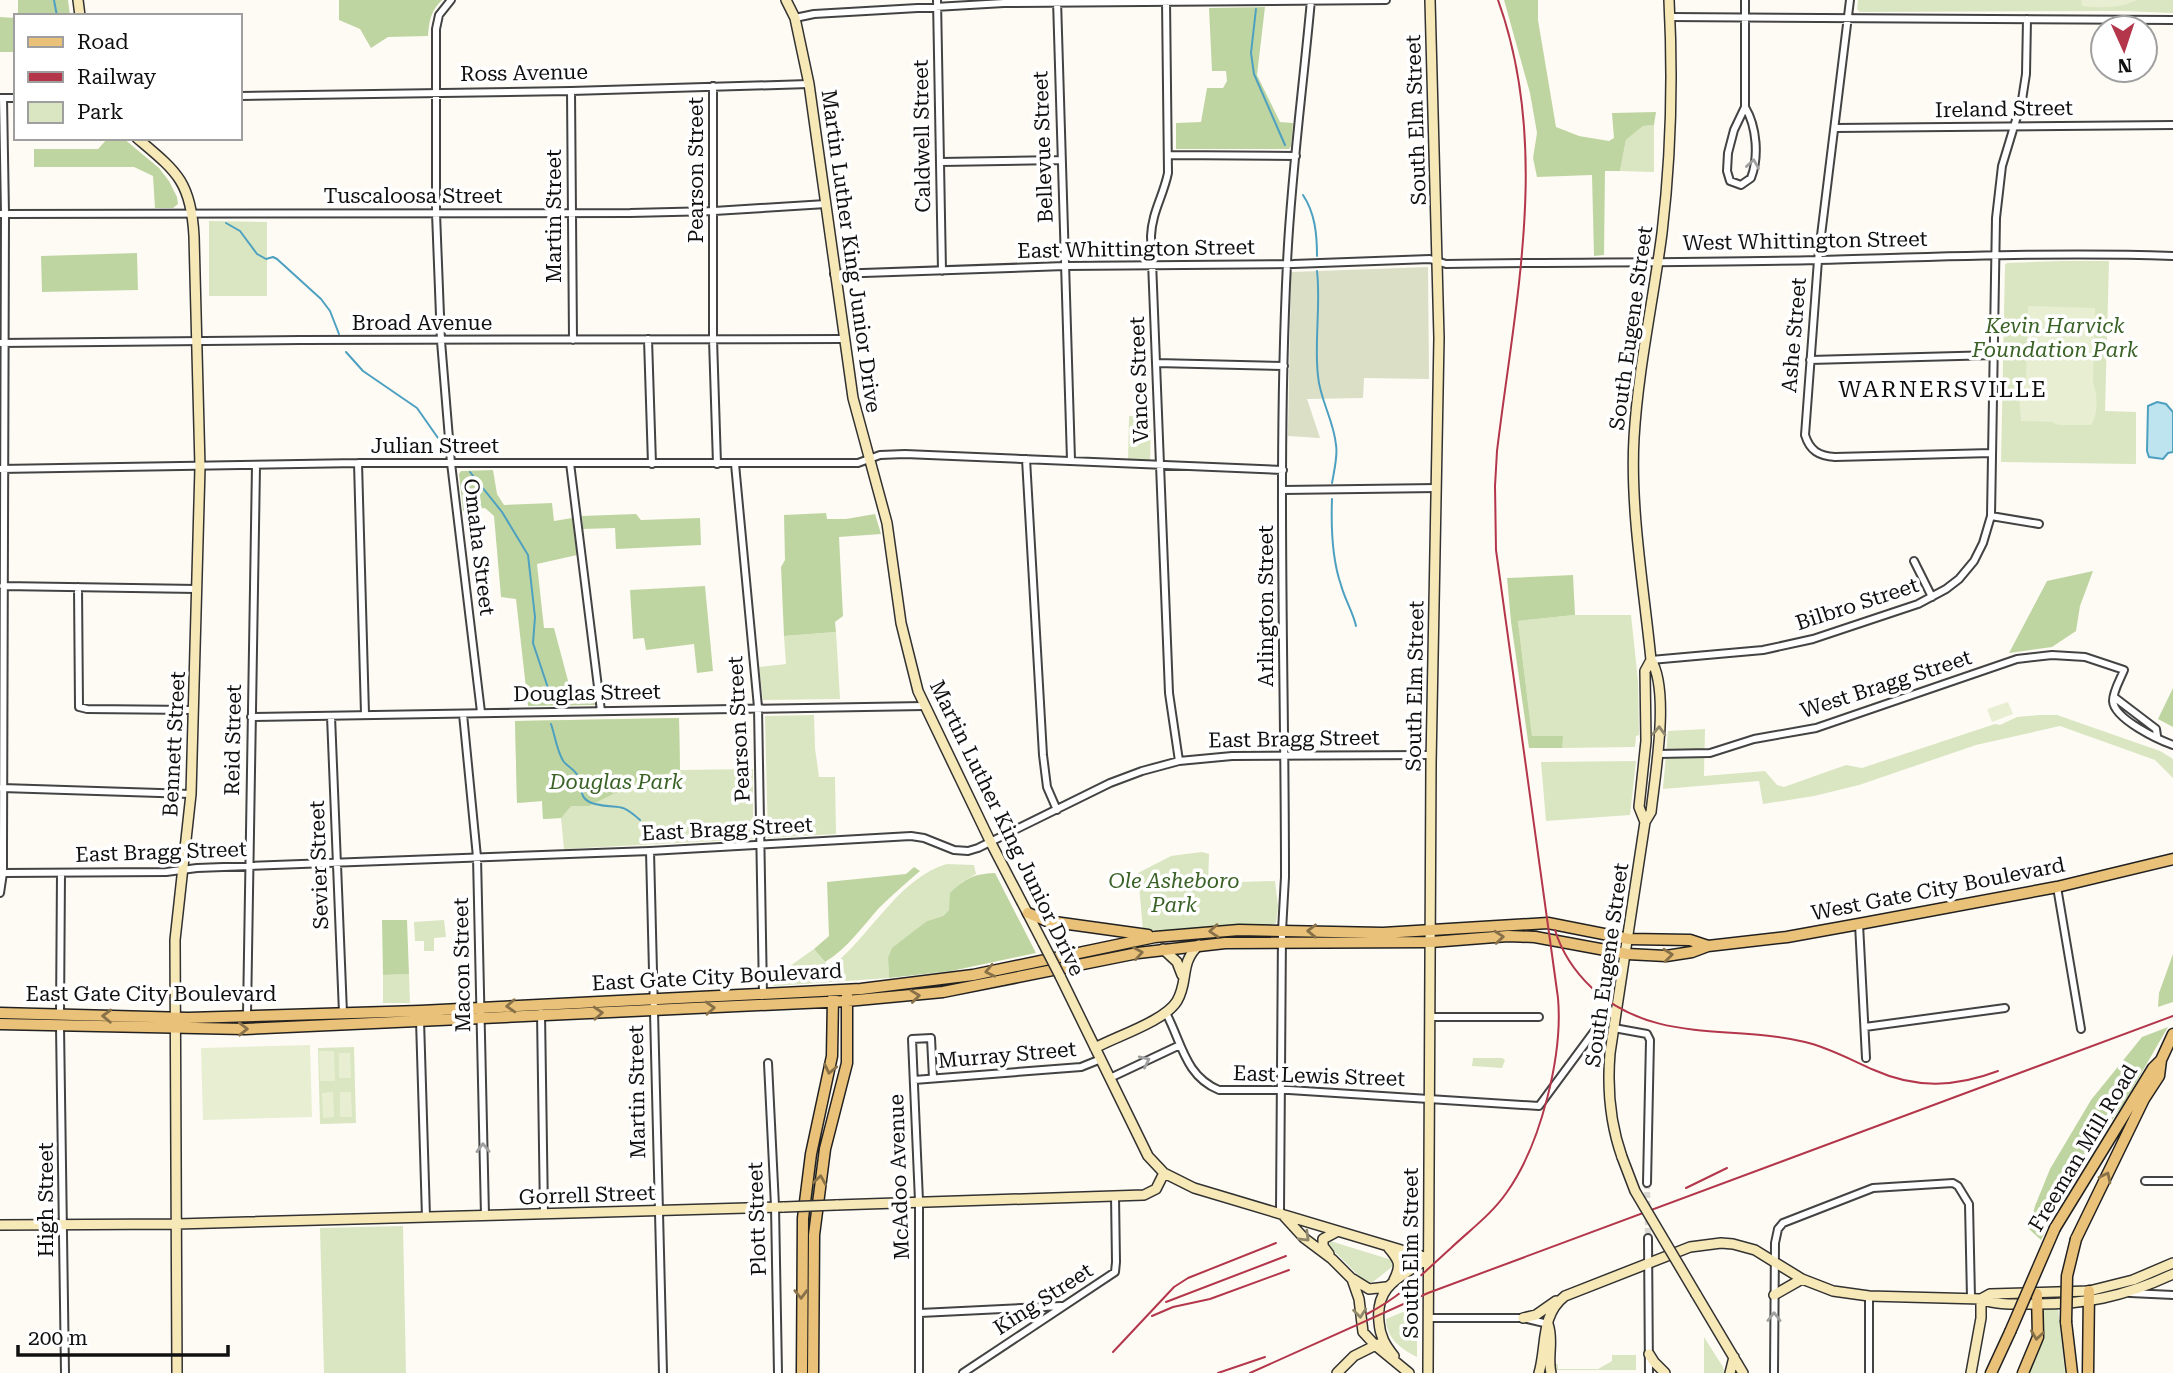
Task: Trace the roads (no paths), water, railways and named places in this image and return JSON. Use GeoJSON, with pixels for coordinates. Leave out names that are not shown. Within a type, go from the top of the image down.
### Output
{"type":"FeatureCollection","features":[{"type":"Feature","properties":{"kind":"main road","name":"Martin Luther King Junior Drive"},"geometry":{"type":"LineString","coordinates":[[786,0],[795,19],[809,84],[853,398],[887,523],[901,623],[924,706],[1148,1156],[1164,1173],[1194,1188],[1429,1258]]}},
{"type":"Feature","properties":{"kind":"main road","name":"South Elm Street"},"geometry":{"type":"LineString","coordinates":[[1428,1373],[1431,755],[1437,488],[1438,261],[1430,0]]}},
{"type":"Feature","properties":{"kind":"main road","name":"South Eugene Street"},"geometry":{"type":"LineString","coordinates":[[1669,0],[1668,154],[1658,261],[1639,377],[1633,451],[1651,660],[1657,670],[1658,754],[1651,812],[1646,822],[1617,1008],[1608,1087],[1613,1127],[1635,1191],[1743,1373]]}},
{"type":"Feature","properties":{"kind":"main road","name":"Bennett Street"},"geometry":{"type":"LineString","coordinates":[[139,140],[163,159],[177,175],[188,196],[193,214],[197,342],[200,467],[191,794],[175,940],[177,1373]]}},
{"type":"Feature","properties":{"kind":"main road","name":"South Eugene Street"},"geometry":{"type":"LineString","coordinates":[[1646,822],[1639,807],[1646,741],[1645,671],[1651,660]]}},
{"type":"Feature","properties":{"kind":"main road","name":"West Gate City Boulevard"},"geometry":{"type":"LineString","coordinates":[[1431,937],[1535,937],[1627,954],[1666,956],[1692,952],[1708,946],[1859,925],[2057,887],[2173,859]]}},
{"type":"Feature","properties":{"kind":"main road"},"geometry":{"type":"LineString","coordinates":[[1028,913],[1047,921],[1155,936]]}},
{"type":"Feature","properties":{"kind":"main road","name":"West Gate City Boulevard"},"geometry":{"type":"LineString","coordinates":[[1431,937],[1513,923],[1548,923],[1629,939],[1690,940],[1708,946]]}},
{"type":"Feature","properties":{"kind":"main road","name":"East Gate City Boulevard"},"geometry":{"type":"LineString","coordinates":[[847,995],[973,975],[1155,936],[1214,931],[1282,931],[1431,937]]}},
{"type":"Feature","properties":{"kind":"main road","name":"East Gate City Boulevard"},"geometry":{"type":"LineString","coordinates":[[0,1013],[60,1021],[175,1029],[245,1029],[541,1010],[847,995],[917,996],[1163,949],[1199,945],[1431,937]]}},
{"type":"Feature","properties":{"kind":"main road"},"geometry":{"type":"LineString","coordinates":[[1166,1013],[1178,999],[1188,956],[1199,945]]}},
{"type":"Feature","properties":{"kind":"main road"},"geometry":{"type":"LineString","coordinates":[[1163,949],[1177,962],[1183,976]]}},
{"type":"Feature","properties":{"kind":"main road","name":"East Gate City Boulevard"},"geometry":{"type":"LineString","coordinates":[[653,1005],[763,994],[833,996]]}},
{"type":"Feature","properties":{"kind":"main road"},"geometry":{"type":"LineString","coordinates":[[813,1373],[814,1235],[825,1149],[847,1063],[847,995]]}},
{"type":"Feature","properties":{"kind":"main road"},"geometry":{"type":"LineString","coordinates":[[802,1373],[803,1218],[811,1154],[832,1056],[833,996]]}},
{"type":"Feature","properties":{"kind":"main road","name":"East Gate City Boulevard"},"geometry":{"type":"LineString","coordinates":[[0,1024],[343,1013],[420,1016]]}},
{"type":"Feature","properties":{"kind":"main road","name":"Murray Street"},"geometry":{"type":"LineString","coordinates":[[1095,1048],[1166,1013]]}},
{"type":"Feature","properties":{"kind":"main road","name":"Freeman Mill Road"},"geometry":{"type":"LineString","coordinates":[[2072,1373],[2066,1322],[2067,1276],[2076,1239],[2144,1099],[2159,1076],[2162,1059],[2173,1034]]}},
{"type":"Feature","properties":{"kind":"main road","name":"Freeman Mill Road"},"geometry":{"type":"LineString","coordinates":[[1991,1373],[2055,1228],[2153,1068],[2162,1059]]}},
{"type":"Feature","properties":{"kind":"main road","name":"Gorrell Street"},"geometry":{"type":"LineString","coordinates":[[0,1225],[177,1224],[485,1216],[1115,1196],[1152,1192],[1164,1173]]}},
{"type":"Feature","properties":{"kind":"main road"},"geometry":{"type":"LineString","coordinates":[[1280,1212],[1310,1243],[1332,1259],[1352,1279],[1369,1289],[1386,1287],[1429,1258]]}},
{"type":"Feature","properties":{"kind":"main road"},"geometry":{"type":"LineString","coordinates":[[1332,1259],[1322,1242],[1326,1236],[1338,1231]]}},
{"type":"Feature","properties":{"kind":"main road"},"geometry":{"type":"LineString","coordinates":[[1523,1318],[1536,1315],[1570,1293],[1648,1262],[1690,1247],[1714,1243],[1755,1250],[1802,1279],[1833,1291],[1869,1296],[1976,1298],[1990,1294],[2037,1299],[2089,1296],[2128,1293],[2173,1274]]}},
{"type":"Feature","properties":{"kind":"main road"},"geometry":{"type":"LineString","coordinates":[[1387,1246],[1399,1259],[1395,1280]]}},
{"type":"Feature","properties":{"kind":"main road"},"geometry":{"type":"LineString","coordinates":[[2089,1296],[2173,1263]]}},
{"type":"Feature","properties":{"kind":"main road"},"geometry":{"type":"LineString","coordinates":[[1352,1279],[1359,1299],[1363,1332],[1418,1373]]}},
{"type":"Feature","properties":{"kind":"main road"},"geometry":{"type":"LineString","coordinates":[[1774,1295],[1802,1279]]}},
{"type":"Feature","properties":{"kind":"main road"},"geometry":{"type":"LineString","coordinates":[[1386,1287],[1378,1308],[1379,1344],[1409,1373]]}},
{"type":"Feature","properties":{"kind":"main road"},"geometry":{"type":"LineString","coordinates":[[2088,1373],[2089,1296]]}},
{"type":"Feature","properties":{"kind":"main road"},"geometry":{"type":"LineString","coordinates":[[1971,1373],[1981,1318],[1976,1298]]}},
{"type":"Feature","properties":{"kind":"main road"},"geometry":{"type":"LineString","coordinates":[[1539,1373],[1548,1324],[1555,1305],[1561,1299]]}},
{"type":"Feature","properties":{"kind":"main road"},"geometry":{"type":"LineString","coordinates":[[2022,1373],[2038,1337],[2037,1299]]}},
{"type":"Feature","properties":{"kind":"main road"},"geometry":{"type":"LineString","coordinates":[[1548,1324],[1551,1335],[1551,1373]]}},
{"type":"Feature","properties":{"kind":"main road"},"geometry":{"type":"LineString","coordinates":[[1337,1373],[1354,1356],[1379,1344]]}},
{"type":"Feature","properties":{"kind":"main road"},"geometry":{"type":"LineString","coordinates":[[1649,1354],[1665,1373]]}},
{"type":"Feature","properties":{"kind":"main road"},"geometry":{"type":"LineString","coordinates":[[1730,1373],[1734,1357]]}},
{"type":"Feature","properties":{"kind":"street","name":"Omaha Street"},"geometry":{"type":"LineString","coordinates":[[452,0],[439,15],[436,29],[436,213],[441,341],[451,463],[481,712]]}},
{"type":"Feature","properties":{"kind":"street","name":"Arlington Street"},"geometry":{"type":"LineString","coordinates":[[1280,1212],[1283,1090],[1282,931],[1285,877],[1284,366],[1287,263],[1311,0]]}},
{"type":"Feature","properties":{"kind":"street"},"geometry":{"type":"LineString","coordinates":[[795,19],[814,14],[937,3],[1386,0]]}},
{"type":"Feature","properties":{"kind":"street"},"geometry":{"type":"LineString","coordinates":[[1745,0],[1745,107],[1734,130],[1727,164],[1730,181],[1741,185],[1751,178],[1755,154],[1750,115],[1745,107]]}},
{"type":"Feature","properties":{"kind":"street","name":"Ashe Street"},"geometry":{"type":"LineString","coordinates":[[1850,0],[1818,260],[1805,435],[1807,443],[1822,456],[1835,457],[1992,453]]}},
{"type":"Feature","properties":{"kind":"street","name":"Bellevue Street"},"geometry":{"type":"LineString","coordinates":[[1057,1],[1071,460]]}},
{"type":"Feature","properties":{"kind":"street","name":"Vance Street"},"geometry":{"type":"LineString","coordinates":[[1166,1],[1169,155],[1164,190],[1152,219],[1152,265],[1169,693],[1179,761]]}},
{"type":"Feature","properties":{"kind":"street","name":"Caldwell Street"},"geometry":{"type":"LineString","coordinates":[[937,3],[942,271]]}},
{"type":"Feature","properties":{"kind":"street"},"geometry":{"type":"LineString","coordinates":[[1670,18],[2173,20]]}},
{"type":"Feature","properties":{"kind":"street","name":"Bilbro Street"},"geometry":{"type":"LineString","coordinates":[[1651,660],[1763,650],[1813,639],[1932,597],[1959,579],[1974,561],[1991,516],[1996,218],[2002,166],[2026,74],[2027,19]]}},
{"type":"Feature","properties":{"kind":"street","name":"Ross Avenue"},"geometry":{"type":"LineString","coordinates":[[242,96],[809,84]]}},
{"type":"Feature","properties":{"kind":"street","name":"Pearson Street"},"geometry":{"type":"LineString","coordinates":[[713,86],[713,339],[717,464]]}},
{"type":"Feature","properties":{"kind":"street","name":"Martin Street"},"geometry":{"type":"LineString","coordinates":[[571,91],[573,340]]}},
{"type":"Feature","properties":{"kind":"street"},"geometry":{"type":"LineString","coordinates":[[0,893],[3,873],[1,98]]}},
{"type":"Feature","properties":{"kind":"street","name":"Ireland Street"},"geometry":{"type":"LineString","coordinates":[[1836,128],[2173,125]]}},
{"type":"Feature","properties":{"kind":"street"},"geometry":{"type":"LineString","coordinates":[[1169,155],[1296,156]]}},
{"type":"Feature","properties":{"kind":"street"},"geometry":{"type":"LineString","coordinates":[[941,162],[1060,160]]}},
{"type":"Feature","properties":{"kind":"street","name":"Tuscaloosa Street"},"geometry":{"type":"LineString","coordinates":[[3,214],[572,213],[714,211],[826,204]]}},
{"type":"Feature","properties":{"kind":"street","name":"West Whittington Street"},"geometry":{"type":"LineString","coordinates":[[1438,261],[1446,264],[1997,255],[2173,256]]}},
{"type":"Feature","properties":{"kind":"street","name":"East Whittington Street"},"geometry":{"type":"LineString","coordinates":[[834,274],[1065,266],[1430,259],[1438,261]]}},
{"type":"Feature","properties":{"kind":"street"},"geometry":{"type":"LineString","coordinates":[[648,339],[652,464]]}},
{"type":"Feature","properties":{"kind":"street","name":"Broad Avenue"},"geometry":{"type":"LineString","coordinates":[[2,343],[844,339]]}},
{"type":"Feature","properties":{"kind":"street"},"geometry":{"type":"LineString","coordinates":[[1810,360],[1995,355]]}},
{"type":"Feature","properties":{"kind":"street"},"geometry":{"type":"LineString","coordinates":[[1156,363],[1284,366]]}},
{"type":"Feature","properties":{"kind":"street","name":"Julian Street"},"geometry":{"type":"LineString","coordinates":[[2,469],[358,463],[858,463],[880,455],[905,454],[1283,470]]}},
{"type":"Feature","properties":{"kind":"street"},"geometry":{"type":"LineString","coordinates":[[1026,459],[1043,755],[1047,787],[1057,810]]}},
{"type":"Feature","properties":{"kind":"street"},"geometry":{"type":"LineString","coordinates":[[358,463],[365,714]]}},
{"type":"Feature","properties":{"kind":"street"},"geometry":{"type":"LineString","coordinates":[[570,463],[601,711]]}},
{"type":"Feature","properties":{"kind":"street","name":"Pearson Street"},"geometry":{"type":"LineString","coordinates":[[735,464],[758,707],[763,994]]}},
{"type":"Feature","properties":{"kind":"street","name":"Reid Street"},"geometry":{"type":"LineString","coordinates":[[247,1015],[247,867],[256,466]]}},
{"type":"Feature","properties":{"kind":"street"},"geometry":{"type":"LineString","coordinates":[[1283,490],[1437,488]]}},
{"type":"Feature","properties":{"kind":"street"},"geometry":{"type":"LineString","coordinates":[[1991,516],[2039,524]]}},
{"type":"Feature","properties":{"kind":"street"},"geometry":{"type":"LineString","coordinates":[[1914,561],[1932,597]]}},
{"type":"Feature","properties":{"kind":"street"},"geometry":{"type":"LineString","coordinates":[[3,586],[197,589]]}},
{"type":"Feature","properties":{"kind":"street"},"geometry":{"type":"LineString","coordinates":[[78,587],[79,706],[87,709],[194,710]]}},
{"type":"Feature","properties":{"kind":"street","name":"West Bragg Street"},"geometry":{"type":"LineString","coordinates":[[1658,754],[1710,753],[1754,739],[1816,728],[2017,659],[2052,655],[2085,657],[2124,670],[2114,696]]}},
{"type":"Feature","properties":{"kind":"street"},"geometry":{"type":"LineString","coordinates":[[2114,696],[2156,729],[2157,736]]}},
{"type":"Feature","properties":{"kind":"street"},"geometry":{"type":"LineString","coordinates":[[2114,696],[2116,710],[2134,725],[2147,735],[2157,736],[2173,745]]}},
{"type":"Feature","properties":{"kind":"street","name":"Douglas Street"},"geometry":{"type":"LineString","coordinates":[[251,717],[924,706]]}},
{"type":"Feature","properties":{"kind":"street","name":"Macon Street"},"geometry":{"type":"LineString","coordinates":[[463,713],[477,857],[485,1216]]}},
{"type":"Feature","properties":{"kind":"street","name":"Sevier Street"},"geometry":{"type":"LineString","coordinates":[[331,716],[343,1013]]}},
{"type":"Feature","properties":{"kind":"street"},"geometry":{"type":"LineString","coordinates":[[2134,725],[2139,716]]}},
{"type":"Feature","properties":{"kind":"street","name":"East Bragg Street"},"geometry":{"type":"LineString","coordinates":[[3,873],[182,870],[650,851],[911,836],[924,838],[954,850],[968,851],[991,844],[1110,783],[1179,761],[1233,756],[1431,755]]}},
{"type":"Feature","properties":{"kind":"street"},"geometry":{"type":"LineString","coordinates":[[2,788],[191,794]]}},
{"type":"Feature","properties":{"kind":"street","name":"Martin Street"},"geometry":{"type":"LineString","coordinates":[[650,851],[663,1373]]}},
{"type":"Feature","properties":{"kind":"street","name":"High Street"},"geometry":{"type":"LineString","coordinates":[[61,873],[60,1021],[65,1373]]}},
{"type":"Feature","properties":{"kind":"street"},"geometry":{"type":"LineString","coordinates":[[2057,887],[2081,1029]]}},
{"type":"Feature","properties":{"kind":"street"},"geometry":{"type":"LineString","coordinates":[[1859,925],[1866,1058]]}},
{"type":"Feature","properties":{"kind":"street","name":"East Lewis Street"},"geometry":{"type":"LineString","coordinates":[[1166,1013],[1192,1072],[1209,1086],[1233,1091],[1283,1090],[1539,1106],[1604,1018],[1617,1008]]}},
{"type":"Feature","properties":{"kind":"street"},"geometry":{"type":"LineString","coordinates":[[1865,1027],[2005,1008]]}},
{"type":"Feature","properties":{"kind":"street"},"geometry":{"type":"LineString","coordinates":[[541,1010],[544,1214]]}},
{"type":"Feature","properties":{"kind":"street"},"geometry":{"type":"LineString","coordinates":[[420,1016],[426,1217]]}},
{"type":"Feature","properties":{"kind":"street"},"geometry":{"type":"LineString","coordinates":[[1430,1017],[1539,1017]]}},
{"type":"Feature","properties":{"kind":"street"},"geometry":{"type":"LineString","coordinates":[[1614,1028],[1647,1034],[1650,1040],[1647,1183]]}},
{"type":"Feature","properties":{"kind":"street","name":"McAdoo Avenue"},"geometry":{"type":"LineString","coordinates":[[919,1373],[919,1201],[912,1039],[931,1038],[933,1078]]}},
{"type":"Feature","properties":{"kind":"street"},"geometry":{"type":"LineString","coordinates":[[1110,1078],[1180,1045]]}},
{"type":"Feature","properties":{"kind":"street","name":"Murray Street"},"geometry":{"type":"LineString","coordinates":[[914,1080],[1082,1067],[1101,1059]]}},
{"type":"Feature","properties":{"kind":"street","name":"Plott Street"},"geometry":{"type":"LineString","coordinates":[[768,1063],[779,1206],[778,1373]]}},
{"type":"Feature","properties":{"kind":"street"},"geometry":{"type":"LineString","coordinates":[[2145,1181],[2173,1181]]}},
{"type":"Feature","properties":{"kind":"street"},"geometry":{"type":"LineString","coordinates":[[1774,1373],[1776,1236],[1783,1223],[1790,1219],[1863,1191],[1881,1186],[1953,1183],[1958,1186],[1969,1204],[1976,1298]]}},
{"type":"Feature","properties":{"kind":"street","name":"King Street"},"geometry":{"type":"LineString","coordinates":[[963,1373],[1115,1272],[1115,1196]]}},
{"type":"Feature","properties":{"kind":"street"},"geometry":{"type":"LineString","coordinates":[[1648,1238],[1649,1373]]}},
{"type":"Feature","properties":{"kind":"street"},"geometry":{"type":"LineString","coordinates":[[2128,1293],[2173,1295]]}},
{"type":"Feature","properties":{"kind":"street"},"geometry":{"type":"LineString","coordinates":[[1869,1296],[1869,1373]]}},
{"type":"Feature","properties":{"kind":"street"},"geometry":{"type":"LineString","coordinates":[[920,1313],[1063,1306]]}},
{"type":"Feature","properties":{"kind":"street"},"geometry":{"type":"LineString","coordinates":[[1428,1318],[1523,1318],[1548,1324]]}},
{"type":"Feature","properties":{"kind":"water"},"geometry":{"type":"Polygon","coordinates":[[[2157,402],[2166,404],[2173,412],[2173,452],[2163,459],[2149,457],[2147,451],[2148,406],[2157,402]]]}},
{"type":"Feature","properties":{"kind":"waterway"},"geometry":{"type":"LineString","coordinates":[[54,0],[57,14]]}},
{"type":"Feature","properties":{"kind":"waterway"},"geometry":{"type":"LineString","coordinates":[[1256,9],[1251,53],[1254,74],[1285,145]]}},
{"type":"Feature","properties":{"kind":"waterway"},"geometry":{"type":"LineString","coordinates":[[1303,195],[1314,224],[1317,256]]}},
{"type":"Feature","properties":{"kind":"waterway"},"geometry":{"type":"LineString","coordinates":[[226,223],[240,231],[257,254],[266,259],[277,259],[321,299],[330,311],[339,334]]}},
{"type":"Feature","properties":{"kind":"waterway"},"geometry":{"type":"LineString","coordinates":[[1317,271],[1318,376],[1335,436],[1336,464],[1332,483]]}},
{"type":"Feature","properties":{"kind":"waterway"},"geometry":{"type":"LineString","coordinates":[[346,352],[363,371],[417,408],[438,438]]}},
{"type":"Feature","properties":{"kind":"waterway"},"geometry":{"type":"LineString","coordinates":[[470,472],[502,512],[528,555],[535,617],[533,643],[553,703]]}},
{"type":"Feature","properties":{"kind":"waterway"},"geometry":{"type":"LineString","coordinates":[[1332,499],[1336,564],[1356,626]]}},
{"type":"Feature","properties":{"kind":"waterway"},"geometry":{"type":"LineString","coordinates":[[551,724],[562,758],[578,775],[586,800],[622,808],[640,820]]}},
{"type":"Feature","properties":{"kind":"tunnel"},"geometry":{"type":"LineString","coordinates":[[1647,1183],[1648,1238]]}},
{"type":"Feature","properties":{"kind":"railway"},"geometry":{"type":"LineString","coordinates":[[1367,1314],[1411,1284],[1488,1215],[1507,1192],[1530,1149],[1539,1125],[1557,1046],[1558,998],[1496,550],[1497,451],[1519,281],[1526,168],[1523,111],[1514,55],[1498,0]]}},
{"type":"Feature","properties":{"kind":"railway"},"geometry":{"type":"LineString","coordinates":[[1555,930],[1565,954],[1586,982],[1616,1006],[1641,1018],[1694,1030],[1805,1042],[1890,1076],[1921,1083],[1951,1083],[1998,1071]]}},
{"type":"Feature","properties":{"kind":"railway"},"geometry":{"type":"LineString","coordinates":[[1250,1373],[1428,1293],[2173,1016]]}},
{"type":"Feature","properties":{"kind":"railway"},"geometry":{"type":"LineString","coordinates":[[1686,1188],[1727,1168]]}},
{"type":"Feature","properties":{"kind":"railway"},"geometry":{"type":"LineString","coordinates":[[1113,1352],[1174,1287],[1188,1278],[1276,1243]]}},
{"type":"Feature","properties":{"kind":"railway"},"geometry":{"type":"LineString","coordinates":[[1166,1302],[1286,1256]]}},
{"type":"Feature","properties":{"kind":"railway"},"geometry":{"type":"LineString","coordinates":[[1152,1316],[1173,1307],[1210,1299],[1289,1270]]}},
{"type":"Feature","properties":{"kind":"railway"},"geometry":{"type":"LineString","coordinates":[[1218,1373],[1265,1357]]}},
{"type":"Feature","properties":{"kind":"district","name":"WARNERSVILLE"},"geometry":{"type":"Point","coordinates":[1943,389]}},
{"type":"Feature","properties":{"kind":"park label","name":"Kevin Harvick Foundation Park"},"geometry":{"type":"Point","coordinates":[2055,338]}},
{"type":"Feature","properties":{"kind":"park label","name":"Douglas Park"},"geometry":{"type":"Point","coordinates":[616,782]}},
{"type":"Feature","properties":{"kind":"park label","name":"Ole Asheboro Park"},"geometry":{"type":"Point","coordinates":[1174,893]}}]}
